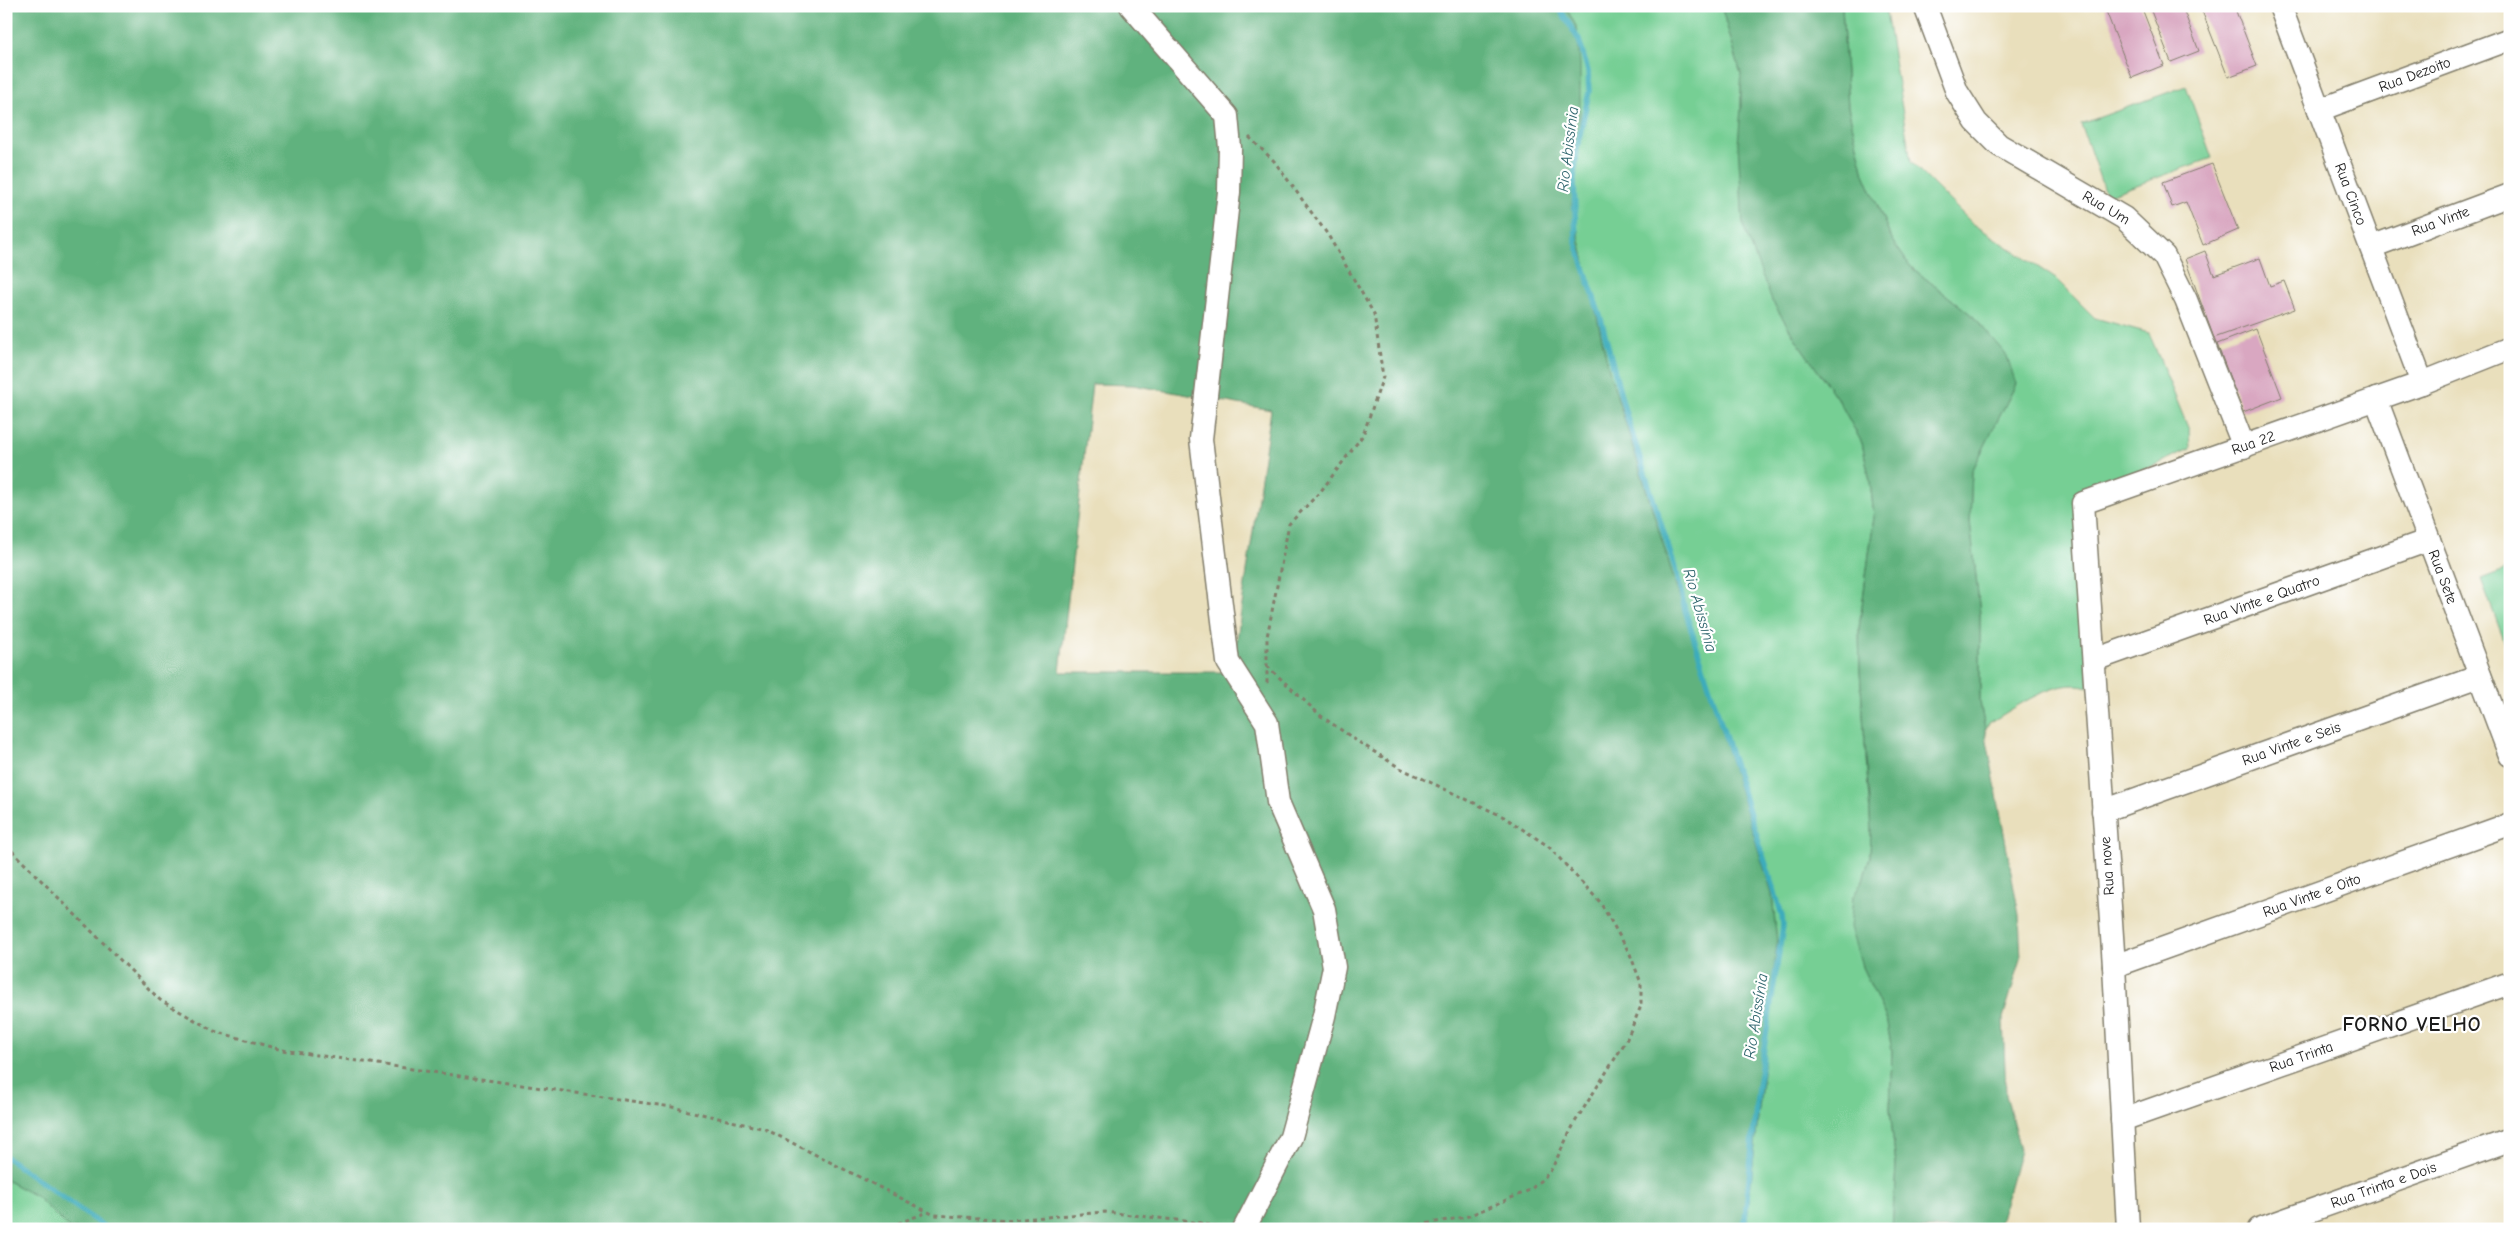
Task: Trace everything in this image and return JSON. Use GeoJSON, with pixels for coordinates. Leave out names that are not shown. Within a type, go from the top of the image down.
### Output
{"type":"FeatureCollection","features":[{"type":"Feature","properties":{"kind":"street"},"geometry":{"type":"LineString","coordinates":[[1130,6],[1227,116],[1230,148],[1229,192],[1201,438],[1228,662],[1268,723],[1278,802],[1324,909],[1334,967],[1324,1016],[1291,1136],[1244,1229]]}},
{"type":"Feature","properties":{"kind":"street","name":"Rua Um"},"geometry":{"type":"LineString","coordinates":[[1925,6],[1957,92],[1976,122],[1999,145],[2124,218],[2164,256],[2186,300],[2244,447]]}},
{"type":"Feature","properties":{"kind":"street","name":"Rua Cinco"},"geometry":{"type":"LineString","coordinates":[[2280,6],[2422,383]]}},
{"type":"Feature","properties":{"kind":"street","name":"Rua Dezoito"},"geometry":{"type":"LineString","coordinates":[[2319,110],[2510,38]]}},
{"type":"Feature","properties":{"kind":"street","name":"Rua Vinte"},"geometry":{"type":"LineString","coordinates":[[2371,247],[2510,195]]}},
{"type":"Feature","properties":{"kind":"street","name":"Rua 22"},"geometry":{"type":"LineString","coordinates":[[2083,503],[2376,400],[2510,348]]}},
{"type":"Feature","properties":{"kind":"street","name":"Rua Sete"},"geometry":{"type":"LineString","coordinates":[[2376,400],[2510,755]]}},
{"type":"Feature","properties":{"kind":"street","name":"Rua nove"},"geometry":{"type":"LineString","coordinates":[[2083,503],[2114,966],[2128,1229]]}},
{"type":"Feature","properties":{"kind":"street","name":"Rua Vinte e Quatro"},"geometry":{"type":"LineString","coordinates":[[2094,660],[2429,540]]}},
{"type":"Feature","properties":{"kind":"street","name":"Rua Vinte e Seis"},"geometry":{"type":"LineString","coordinates":[[2103,811],[2480,676]]}},
{"type":"Feature","properties":{"kind":"street","name":"Rua Vinte e Oito"},"geometry":{"type":"LineString","coordinates":[[2114,966],[2510,824]]}},
{"type":"Feature","properties":{"kind":"street","name":"Rua Trinta"},"geometry":{"type":"LineString","coordinates":[[2122,1120],[2510,983]]}},
{"type":"Feature","properties":{"kind":"street","name":"Rua Trinta e Dois"},"geometry":{"type":"LineString","coordinates":[[2259,1229],[2510,1140]]}},
{"type":"Feature","properties":{"kind":"path"},"geometry":{"type":"LineString","coordinates":[[1227,116],[1274,161],[1328,235],[1374,314],[1383,377],[1363,435],[1321,491],[1289,524],[1267,636],[1268,723]]}},
{"type":"Feature","properties":{"kind":"path"},"geometry":{"type":"LineString","coordinates":[[1267,666],[1321,716],[1357,741],[1400,768],[1504,817],[1548,846],[1600,902],[1630,954],[1641,983],[1640,1006],[1626,1041],[1575,1122],[1550,1172],[1530,1190],[1466,1217],[1392,1229]]}},
{"type":"Feature","properties":{"kind":"path"},"geometry":{"type":"LineString","coordinates":[[6,845],[160,1000],[214,1031],[282,1050],[662,1106],[765,1128],[934,1215],[1010,1220],[1105,1212],[1202,1223],[1223,1229]]}},
{"type":"Feature","properties":{"kind":"path"},"geometry":{"type":"LineString","coordinates":[[883,1229],[928,1212]]}},
{"type":"Feature","properties":{"kind":"path"},"geometry":{"type":"LineString","coordinates":[[1302,1229],[1324,1227],[1363,1229]]}},
{"type":"Feature","properties":{"kind":"green space"},"geometry":{"type":"Polygon","coordinates":[[[6,6],[1565,6],[1577,28],[1580,64],[1580,130],[1572,205],[1609,370],[1772,894],[1777,942],[1746,1229],[70,1229],[36,1196],[6,1180],[6,6]],[[1092,384],[1060,672],[1232,672],[1271,410],[1133,385],[1092,384]]]}},
{"type":"Feature","properties":{"kind":"green space"},"geometry":{"type":"Polygon","coordinates":[[[1565,6],[1721,6],[1741,74],[1741,108],[1772,301],[1799,344],[1839,401],[1862,443],[1870,481],[1874,517],[1859,628],[1860,672],[1871,830],[1870,857],[1863,880],[1853,897],[1862,967],[1886,1018],[1892,1050],[1890,1109],[1896,1166],[1892,1229],[1746,1229],[1777,942],[1772,894],[1609,370],[1572,205],[1580,130],[1577,28],[1565,6]]]}},
{"type":"Feature","properties":{"kind":"green space"},"geometry":{"type":"Polygon","coordinates":[[[1721,6],[1842,6],[1848,107],[1864,174],[1893,242],[1911,267],[1974,317],[2007,356],[2016,384],[1972,471],[1970,521],[1980,614],[1980,702],[2019,915],[2021,959],[2003,1018],[2006,1095],[2020,1150],[1998,1229],[1892,1229],[1896,1166],[1890,1109],[1892,1050],[1886,1018],[1862,967],[1850,927],[1853,897],[1863,880],[1870,857],[1871,830],[1860,672],[1859,628],[1874,517],[1870,481],[1862,443],[1839,401],[1799,344],[1772,301],[1743,225],[1738,144],[1741,74],[1721,6]]]}},
{"type":"Feature","properties":{"kind":"green space"},"geometry":{"type":"Polygon","coordinates":[[[1842,6],[1885,6],[1911,162],[1972,223],[2056,279],[2095,318],[2149,333],[2189,430],[2190,449],[2106,487],[2076,497],[2089,687],[2063,686],[2037,695],[1989,723],[1985,729],[1980,702],[1980,614],[1970,521],[1972,471],[2016,384],[1974,317],[1911,267],[1893,242],[1864,174],[1848,107],[1842,6]]]}},
{"type":"Feature","properties":{"kind":"green space"},"geometry":{"type":"Polygon","coordinates":[[[2186,86],[2212,158],[2106,196],[2081,124],[2186,86]]]}},
{"type":"Feature","properties":{"kind":"green space"},"geometry":{"type":"Polygon","coordinates":[[[2510,568],[2510,654],[2509,654],[2481,579],[2510,568]]]}},
{"type":"Feature","properties":{"kind":"green space"},"geometry":{"type":"Polygon","coordinates":[[[6,1180],[36,1196],[70,1229],[6,1229],[6,1180]]]}},
{"type":"Feature","properties":{"kind":"building"},"geometry":{"type":"Polygon","coordinates":[[[2104,6],[2141,6],[2164,65],[2132,78],[2104,6]]]}},
{"type":"Feature","properties":{"kind":"building"},"geometry":{"type":"Polygon","coordinates":[[[2149,6],[2182,6],[2199,51],[2171,62],[2149,6]]]}},
{"type":"Feature","properties":{"kind":"building"},"geometry":{"type":"Polygon","coordinates":[[[2200,6],[2234,6],[2257,66],[2228,77],[2200,6]]]}},
{"type":"Feature","properties":{"kind":"building"},"geometry":{"type":"Polygon","coordinates":[[[2212,164],[2238,230],[2203,245],[2186,202],[2172,207],[2163,182],[2212,164]]]}},
{"type":"Feature","properties":{"kind":"building"},"geometry":{"type":"Polygon","coordinates":[[[2205,251],[2214,275],[2260,258],[2270,286],[2284,281],[2295,309],[2214,338],[2185,259],[2205,251]]]}},
{"type":"Feature","properties":{"kind":"building"},"geometry":{"type":"Polygon","coordinates":[[[2256,329],[2282,397],[2243,412],[2217,344],[2256,329]]]}},
{"type":"Feature","properties":{"kind":"waterway","name":"Rio Abissínia"},"geometry":{"type":"LineString","coordinates":[[1558,6],[1579,40],[1588,71],[1589,92],[1577,149],[1574,182],[1576,243],[1601,319],[1625,411],[1677,574],[1685,610],[1782,915],[1783,926],[1758,1087],[1744,1229]]}},
{"type":"Feature","properties":{"kind":"waterway"},"geometry":{"type":"LineString","coordinates":[[6,1157],[107,1229]]}},
{"type":"Feature","properties":{"kind":"district","name":"FORNO VELHO"},"geometry":{"type":"Point","coordinates":[2412,1024]}}]}
